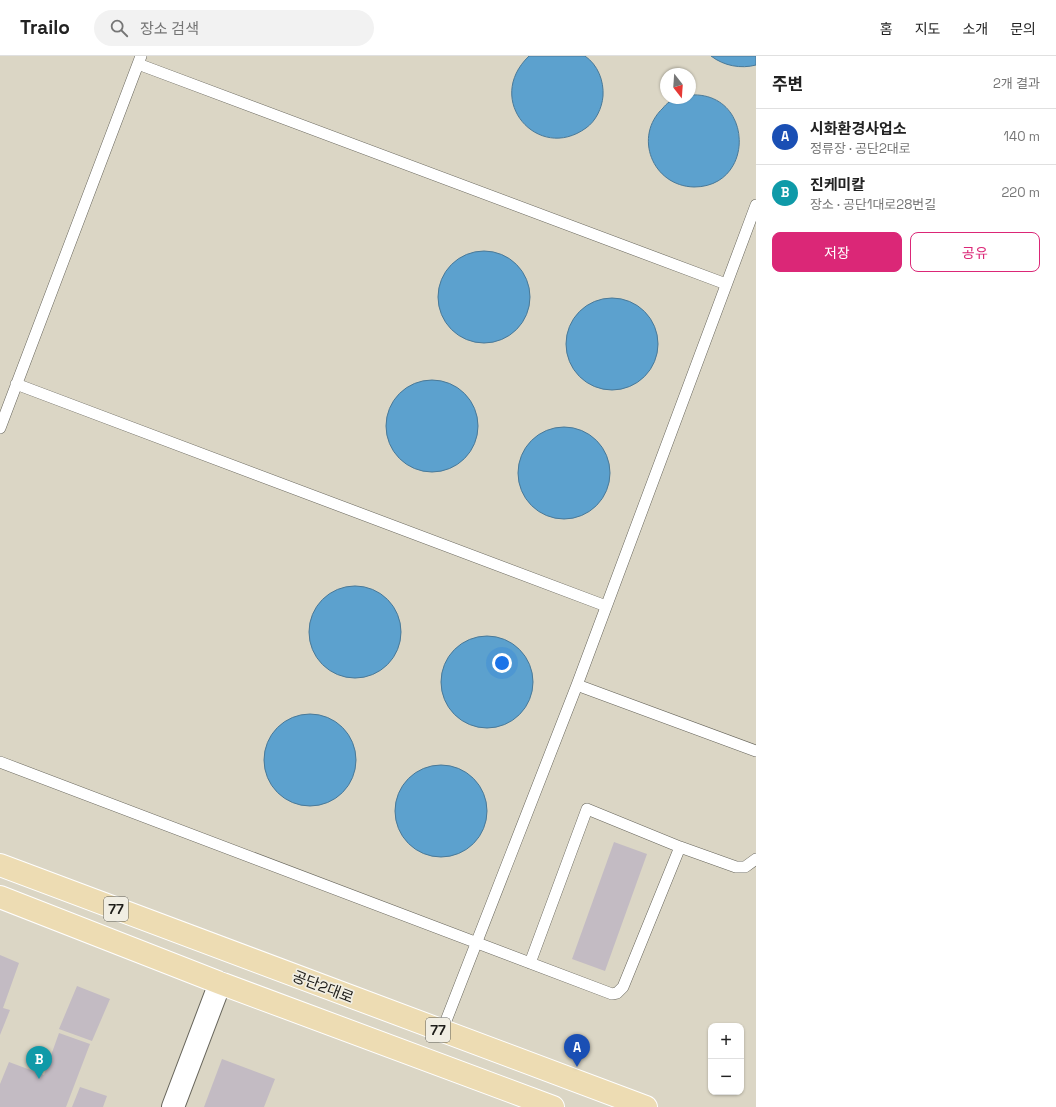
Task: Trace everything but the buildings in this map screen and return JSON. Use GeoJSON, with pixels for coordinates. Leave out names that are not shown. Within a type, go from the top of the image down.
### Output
{"type":"FeatureCollection","features":[{"type":"Feature","properties":{"kind":"main road","name":"공단2대로"},"geometry":{"type":"LineString","coordinates":[[0,865],[646,1107]]}},
{"type":"Feature","properties":{"kind":"main road","name":"77"},"geometry":{"type":"LineString","coordinates":[[0,897],[220,983],[553,1107]]}},
{"type":"Feature","properties":{"kind":"main road"},"geometry":{"type":"LineString","coordinates":[[220,983],[232,952]]}},
{"type":"Feature","properties":{"kind":"street"},"geometry":{"type":"LineString","coordinates":[[173,1107],[220,983]]}},
{"type":"Feature","properties":{"kind":"lane"},"geometry":{"type":"LineString","coordinates":[[0,428],[139,60],[726,284]]}},
{"type":"Feature","properties":{"kind":"lane"},"geometry":{"type":"LineString","coordinates":[[442,1031],[577,684],[756,205]]}},
{"type":"Feature","properties":{"kind":"lane"},"geometry":{"type":"LineString","coordinates":[[16,384],[606,606]]}},
{"type":"Feature","properties":{"kind":"lane"},"geometry":{"type":"LineString","coordinates":[[577,684],[756,751]]}},
{"type":"Feature","properties":{"kind":"lane"},"geometry":{"type":"LineString","coordinates":[[0,762],[612,994],[617,993],[623,987],[680,847]]}},
{"type":"Feature","properties":{"kind":"lane"},"geometry":{"type":"LineString","coordinates":[[530,963],[587,808],[680,847],[736,868],[745,867],[756,859]]}},
{"type":"Feature","properties":{"kind":"shaded area"},"geometry":{"type":"Polygon","coordinates":[[[0,56],[756,56],[756,1107],[0,1107],[0,56]]]}},
{"type":"Feature","properties":{"kind":"water"},"geometry":{"type":"Polygon","coordinates":[[[529,56],[585,56],[590,60],[597,69],[601,79],[603,96],[598,114],[590,125],[568,137],[550,138],[535,132],[522,122],[514,107],[512,91],[516,73],[529,56]]]}},
{"type":"Feature","properties":{"kind":"water"},"geometry":{"type":"Polygon","coordinates":[[[711,56],[756,56],[756,65],[744,67],[733,66],[721,62],[711,56]]]}},
{"type":"Feature","properties":{"kind":"water"},"geometry":{"type":"Polygon","coordinates":[[[696,96],[711,98],[726,108],[736,122],[739,140],[737,157],[729,172],[714,183],[694,187],[679,184],[667,178],[658,169],[652,158],[649,145],[649,132],[654,119],[666,104],[696,104],[696,96]]]}},
{"type":"Feature","properties":{"kind":"water"},"geometry":{"type":"Polygon","coordinates":[[[484,251],[493,252],[510,259],[522,271],[529,288],[529,306],[522,323],[510,335],[493,342],[484,343],[475,342],[458,335],[446,323],[439,306],[438,297],[439,288],[446,271],[458,259],[475,252],[484,251]]]}},
{"type":"Feature","properties":{"kind":"water"},"geometry":{"type":"Polygon","coordinates":[[[612,298],[630,302],[644,312],[654,326],[658,344],[654,362],[644,376],[630,386],[612,390],[594,386],[580,376],[570,362],[566,344],[570,326],[580,312],[594,302],[612,298]]]}},
{"type":"Feature","properties":{"kind":"water"},"geometry":{"type":"Polygon","coordinates":[[[432,380],[441,381],[458,388],[470,400],[477,417],[477,435],[470,452],[458,464],[441,471],[432,472],[423,471],[406,464],[394,452],[387,435],[386,426],[387,417],[394,400],[406,388],[423,381],[432,380]]]}},
{"type":"Feature","properties":{"kind":"water"},"geometry":{"type":"Polygon","coordinates":[[[564,427],[582,431],[596,441],[606,455],[610,473],[606,491],[596,505],[582,515],[564,519],[546,515],[532,505],[522,491],[518,473],[522,455],[532,441],[546,431],[564,427]]]}},
{"type":"Feature","properties":{"kind":"water"},"geometry":{"type":"Polygon","coordinates":[[[355,586],[364,587],[381,594],[393,606],[400,623],[400,641],[393,658],[381,670],[364,677],[355,678],[346,677],[329,670],[317,658],[310,641],[309,632],[310,623],[317,606],[329,594],[346,587],[355,586]]]}},
{"type":"Feature","properties":{"kind":"water"},"geometry":{"type":"Polygon","coordinates":[[[487,636],[505,640],[519,650],[529,664],[533,682],[529,700],[519,714],[505,724],[487,728],[469,724],[455,714],[445,700],[441,682],[445,664],[455,650],[469,640],[487,636]]]}},
{"type":"Feature","properties":{"kind":"water"},"geometry":{"type":"Polygon","coordinates":[[[310,714],[328,718],[342,728],[352,742],[356,760],[352,778],[342,792],[328,802],[310,806],[292,802],[278,792],[268,778],[264,760],[268,742],[278,728],[292,718],[310,714]]]}},
{"type":"Feature","properties":{"kind":"water"},"geometry":{"type":"Polygon","coordinates":[[[441,765],[459,769],[473,779],[483,793],[487,811],[483,829],[473,843],[459,853],[441,857],[423,853],[409,843],[399,829],[395,811],[399,793],[409,779],[423,769],[441,765]]]}},
{"type":"Feature","properties":{"kind":"place","name":"시화환경사업소"},"geometry":{"type":"Point","coordinates":[577,1067]}},
{"type":"Feature","properties":{"kind":"place","name":"진케미칼"},"geometry":{"type":"Point","coordinates":[39,1079]}}]}
